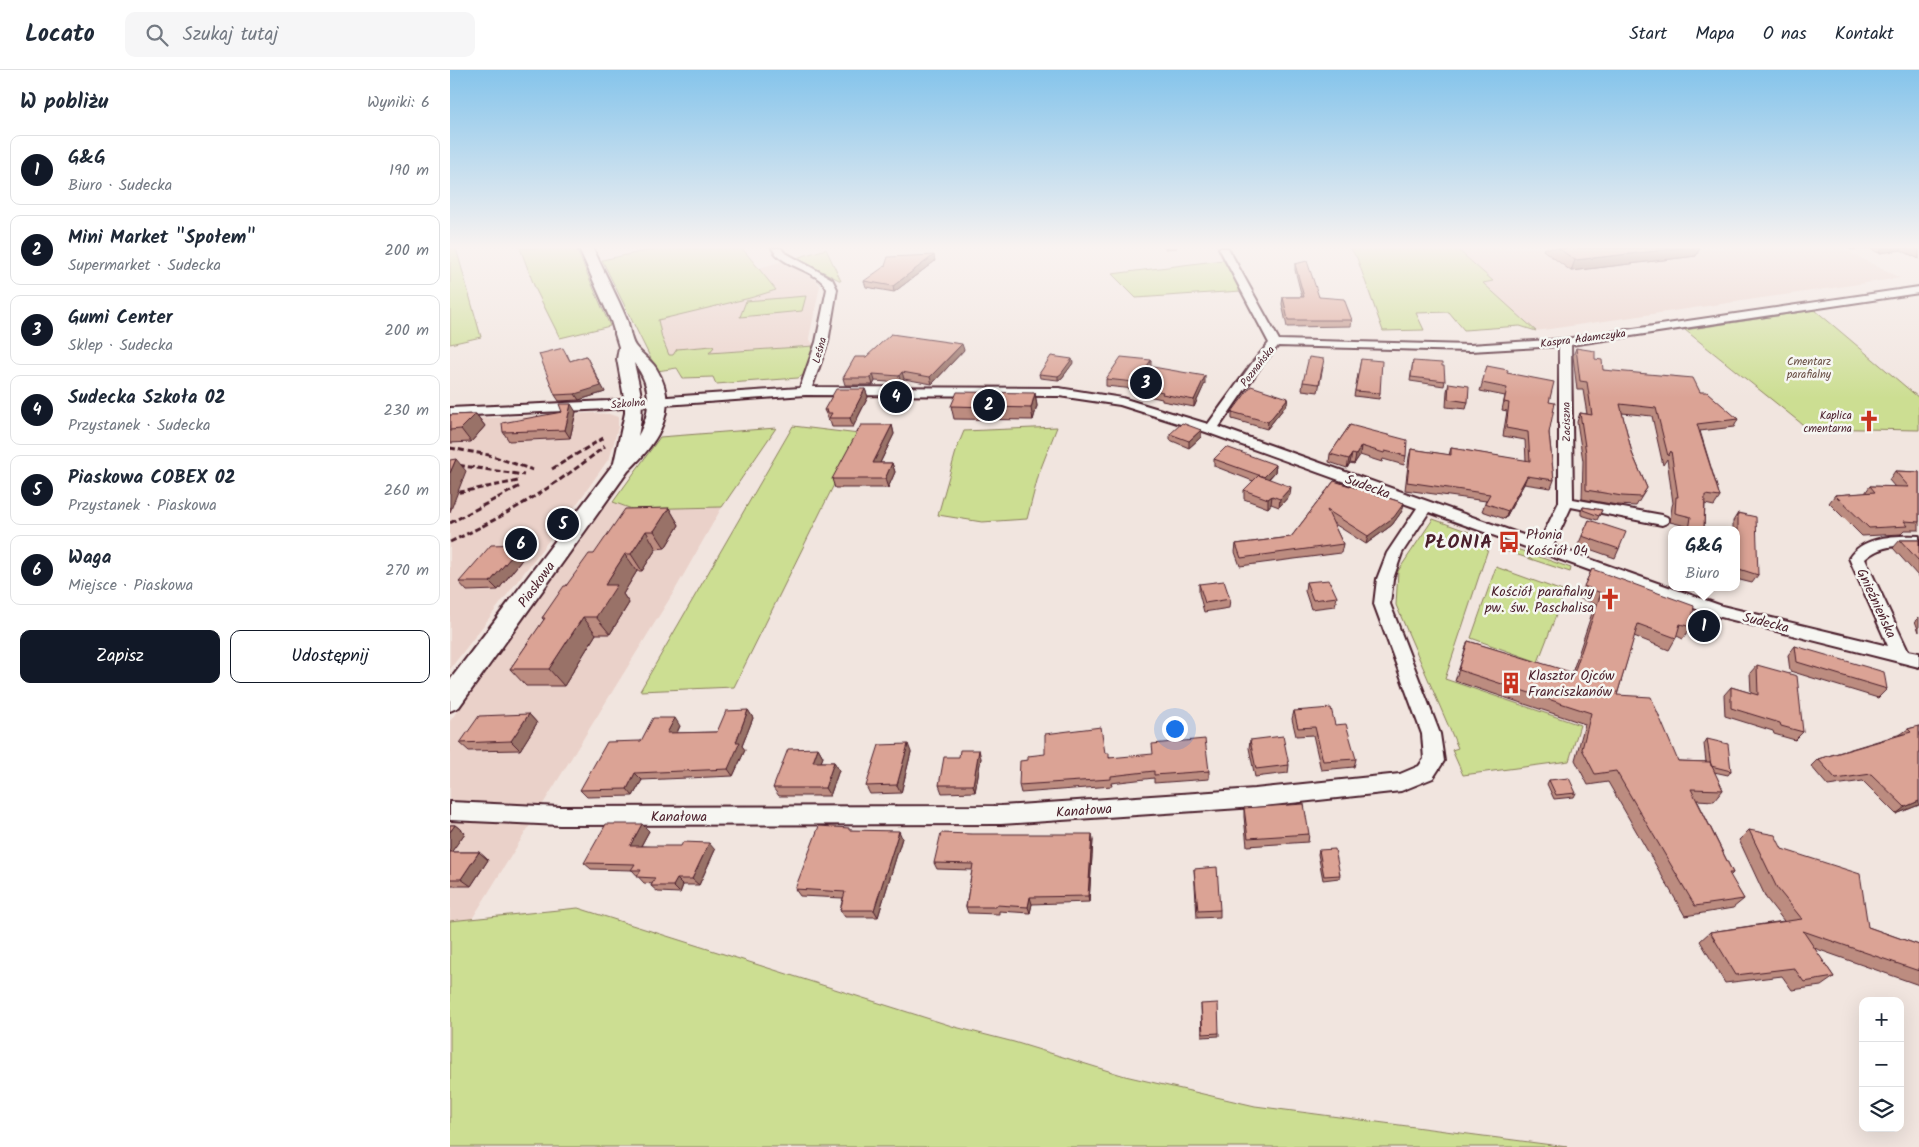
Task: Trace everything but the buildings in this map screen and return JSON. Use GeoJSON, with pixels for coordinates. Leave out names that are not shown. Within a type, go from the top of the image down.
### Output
{"type":"FeatureCollection","features":[{"type":"Feature","properties":{"kind":"main road","name":"Piaskowa"},"geometry":{"type":"LineString","coordinates":[[609,298],[619,321],[626,347],[625,359],[634,403],[632,426],[621,467]]}},
{"type":"Feature","properties":{"kind":"main road","name":"Piaskowa"},"geometry":{"type":"LineString","coordinates":[[450,700],[621,467],[644,443],[648,436],[658,412],[655,384],[646,364],[626,347]]}},
{"type":"Feature","properties":{"kind":"street","name":"Leśna"},"geometry":{"type":"LineString","coordinates":[[805,391],[822,342],[830,298]]}},
{"type":"Feature","properties":{"kind":"street","name":"Poznańska"},"geometry":{"type":"LineString","coordinates":[[1211,429],[1257,364],[1275,343],[1251,298]]}},
{"type":"Feature","properties":{"kind":"street","name":"Kaspra Adamczyka"},"geometry":{"type":"LineString","coordinates":[[1275,343],[1470,348],[1565,342],[1863,298]]}},
{"type":"Feature","properties":{"kind":"street","name":"Zaciszna"},"geometry":{"type":"LineString","coordinates":[[1544,548],[1566,502],[1565,342]]}},
{"type":"Feature","properties":{"kind":"street","name":"Szkolna"},"geometry":{"type":"LineString","coordinates":[[450,412],[634,403],[805,391]]}},
{"type":"Feature","properties":{"kind":"street","name":"Sudecka"},"geometry":{"type":"LineString","coordinates":[[805,391],[1059,392],[1122,402],[1211,429],[1719,611],[1919,660]]}},
{"type":"Feature","properties":{"kind":"street"},"geometry":{"type":"LineString","coordinates":[[1566,502],[1662,520]]}},
{"type":"Feature","properties":{"kind":"street","name":"Kanałowa"},"geometry":{"type":"LineString","coordinates":[[450,811],[560,816],[1001,815],[1255,798],[1401,782],[1426,772],[1434,761],[1431,734],[1382,604],[1385,579],[1395,553],[1426,507]]}},
{"type":"Feature","properties":{"kind":"street","name":"Gnieźnieńska"},"geometry":{"type":"LineString","coordinates":[[1901,655],[1857,558],[1864,550],[1882,542],[1919,541]]}},
{"type":"Feature","properties":{"kind":"shaded area"},"geometry":{"type":"Polygon","coordinates":[[[683,298],[817,298],[809,338],[814,346],[669,355],[662,338],[658,320],[683,298]]]}},
{"type":"Feature","properties":{"kind":"shaded area"},"geometry":{"type":"Polygon","coordinates":[[[1500,298],[1761,298],[1536,331],[1500,298]]]}},
{"type":"Feature","properties":{"kind":"shaded area"},"geometry":{"type":"Polygon","coordinates":[[[594,413],[618,417],[618,427],[610,457],[579,501],[450,669],[450,420],[594,413]]]}},
{"type":"Feature","properties":{"kind":"shaded area"},"geometry":{"type":"Polygon","coordinates":[[[609,501],[632,509],[722,507],[675,590],[472,919],[450,921],[450,721],[609,501]]]}},
{"type":"Feature","properties":{"kind":"green space"},"geometry":{"type":"Polygon","coordinates":[[[450,298],[470,298],[481,337],[450,344],[450,298]]]}},
{"type":"Feature","properties":{"kind":"green space"},"geometry":{"type":"Polygon","coordinates":[[[540,298],[598,298],[610,326],[560,338],[540,298]]]}},
{"type":"Feature","properties":{"kind":"green space"},"geometry":{"type":"Polygon","coordinates":[[[621,298],[749,298],[658,320],[662,338],[669,355],[673,355],[677,349],[712,346],[714,347],[709,353],[814,346],[805,374],[798,378],[716,384],[713,377],[683,378],[677,368],[657,371],[621,298]]]}},
{"type":"Feature","properties":{"kind":"green space"},"geometry":{"type":"Polygon","coordinates":[[[805,298],[802,311],[740,317],[746,301],[805,298]]]}},
{"type":"Feature","properties":{"kind":"green space"},"geometry":{"type":"Polygon","coordinates":[[[1371,298],[1500,298],[1536,331],[1520,326],[1464,330],[1449,312],[1416,313],[1424,330],[1383,331],[1371,298]]]}},
{"type":"Feature","properties":{"kind":"green space","name":"Cmentarz parafialny"},"geometry":{"type":"Polygon","coordinates":[[[1815,310],[1919,398],[1919,430],[1807,428],[1685,330],[1815,310]]]}},
{"type":"Feature","properties":{"kind":"green space"},"geometry":{"type":"Polygon","coordinates":[[[793,426],[859,434],[734,687],[640,691],[793,426]]]}},
{"type":"Feature","properties":{"kind":"green space"},"geometry":{"type":"Polygon","coordinates":[[[1057,427],[1039,473],[1027,519],[982,522],[938,515],[957,448],[964,431],[1057,427]]]}},
{"type":"Feature","properties":{"kind":"green space"},"geometry":{"type":"Polygon","coordinates":[[[776,428],[722,507],[632,509],[613,502],[660,437],[776,428]]]}},
{"type":"Feature","properties":{"kind":"green space"},"geometry":{"type":"Polygon","coordinates":[[[1433,519],[1491,540],[1445,679],[1580,725],[1569,761],[1463,775],[1452,750],[1458,748],[1396,605],[1398,571],[1433,519]]]}},
{"type":"Feature","properties":{"kind":"green space"},"geometry":{"type":"Polygon","coordinates":[[[1508,546],[1571,568],[1570,572],[1506,551],[1508,546]]]}},
{"type":"Feature","properties":{"kind":"green space"},"geometry":{"type":"Polygon","coordinates":[[[1496,567],[1565,592],[1538,662],[1471,638],[1496,567]]]}},
{"type":"Feature","properties":{"kind":"green space"},"geometry":{"type":"Polygon","coordinates":[[[578,908],[955,1027],[1014,1042],[1125,1076],[1255,1106],[1567,1147],[450,1147],[450,921],[578,908]]]}},
{"type":"Feature","properties":{"kind":"railway"},"geometry":{"type":"LineString","coordinates":[[552,469],[605,437]]}},
{"type":"Feature","properties":{"kind":"railway"},"geometry":{"type":"LineString","coordinates":[[450,542],[491,522],[530,499],[568,474],[605,446]]}},
{"type":"Feature","properties":{"kind":"railway"},"geometry":{"type":"LineString","coordinates":[[450,448],[489,455],[533,470]]}},
{"type":"Feature","properties":{"kind":"railway"},"geometry":{"type":"LineString","coordinates":[[450,464],[524,475]]}},
{"type":"Feature","properties":{"kind":"railway"},"geometry":{"type":"LineString","coordinates":[[450,494],[518,481]]}},
{"type":"Feature","properties":{"kind":"railway"},"geometry":{"type":"LineString","coordinates":[[450,523],[520,486]]}},
{"type":"Feature","properties":{"kind":"place","name":"Gumi Center"},"geometry":{"type":"Point","coordinates":[1146,383]}},
{"type":"Feature","properties":{"kind":"place","name":"Sudecka Szkoła 02"},"geometry":{"type":"Point","coordinates":[896,397]}},
{"type":"Feature","properties":{"kind":"place","name":"Mini Market \"Społem\""},"geometry":{"type":"Point","coordinates":[989,405]}},
{"type":"Feature","properties":{"kind":"place","name":"Kaplica cmentarna"},"geometry":{"type":"Point","coordinates":[1869,421]}},
{"type":"Feature","properties":{"kind":"place","name":"Piaskowa COBEX 02"},"geometry":{"type":"Point","coordinates":[563,524]}},
{"type":"Feature","properties":{"kind":"place","name":"Płonia Kościół 04"},"geometry":{"type":"Point","coordinates":[1509,542]}},
{"type":"Feature","properties":{"kind":"place","name":"Waga"},"geometry":{"type":"Point","coordinates":[521,544]}},
{"type":"Feature","properties":{"kind":"place","name":"Kościół parafialny pw. św. Paschalisa"},"geometry":{"type":"Point","coordinates":[1610,599]}},
{"type":"Feature","properties":{"kind":"place","name":"G&G"},"geometry":{"type":"Point","coordinates":[1704,626]}},
{"type":"Feature","properties":{"kind":"place","name":"Klasztor Ojców Franciszkanów"},"geometry":{"type":"Point","coordinates":[1511,683]}},
{"type":"Feature","properties":{"kind":"district","name":"PŁONIA"},"geometry":{"type":"Point","coordinates":[1459,541]}}]}
